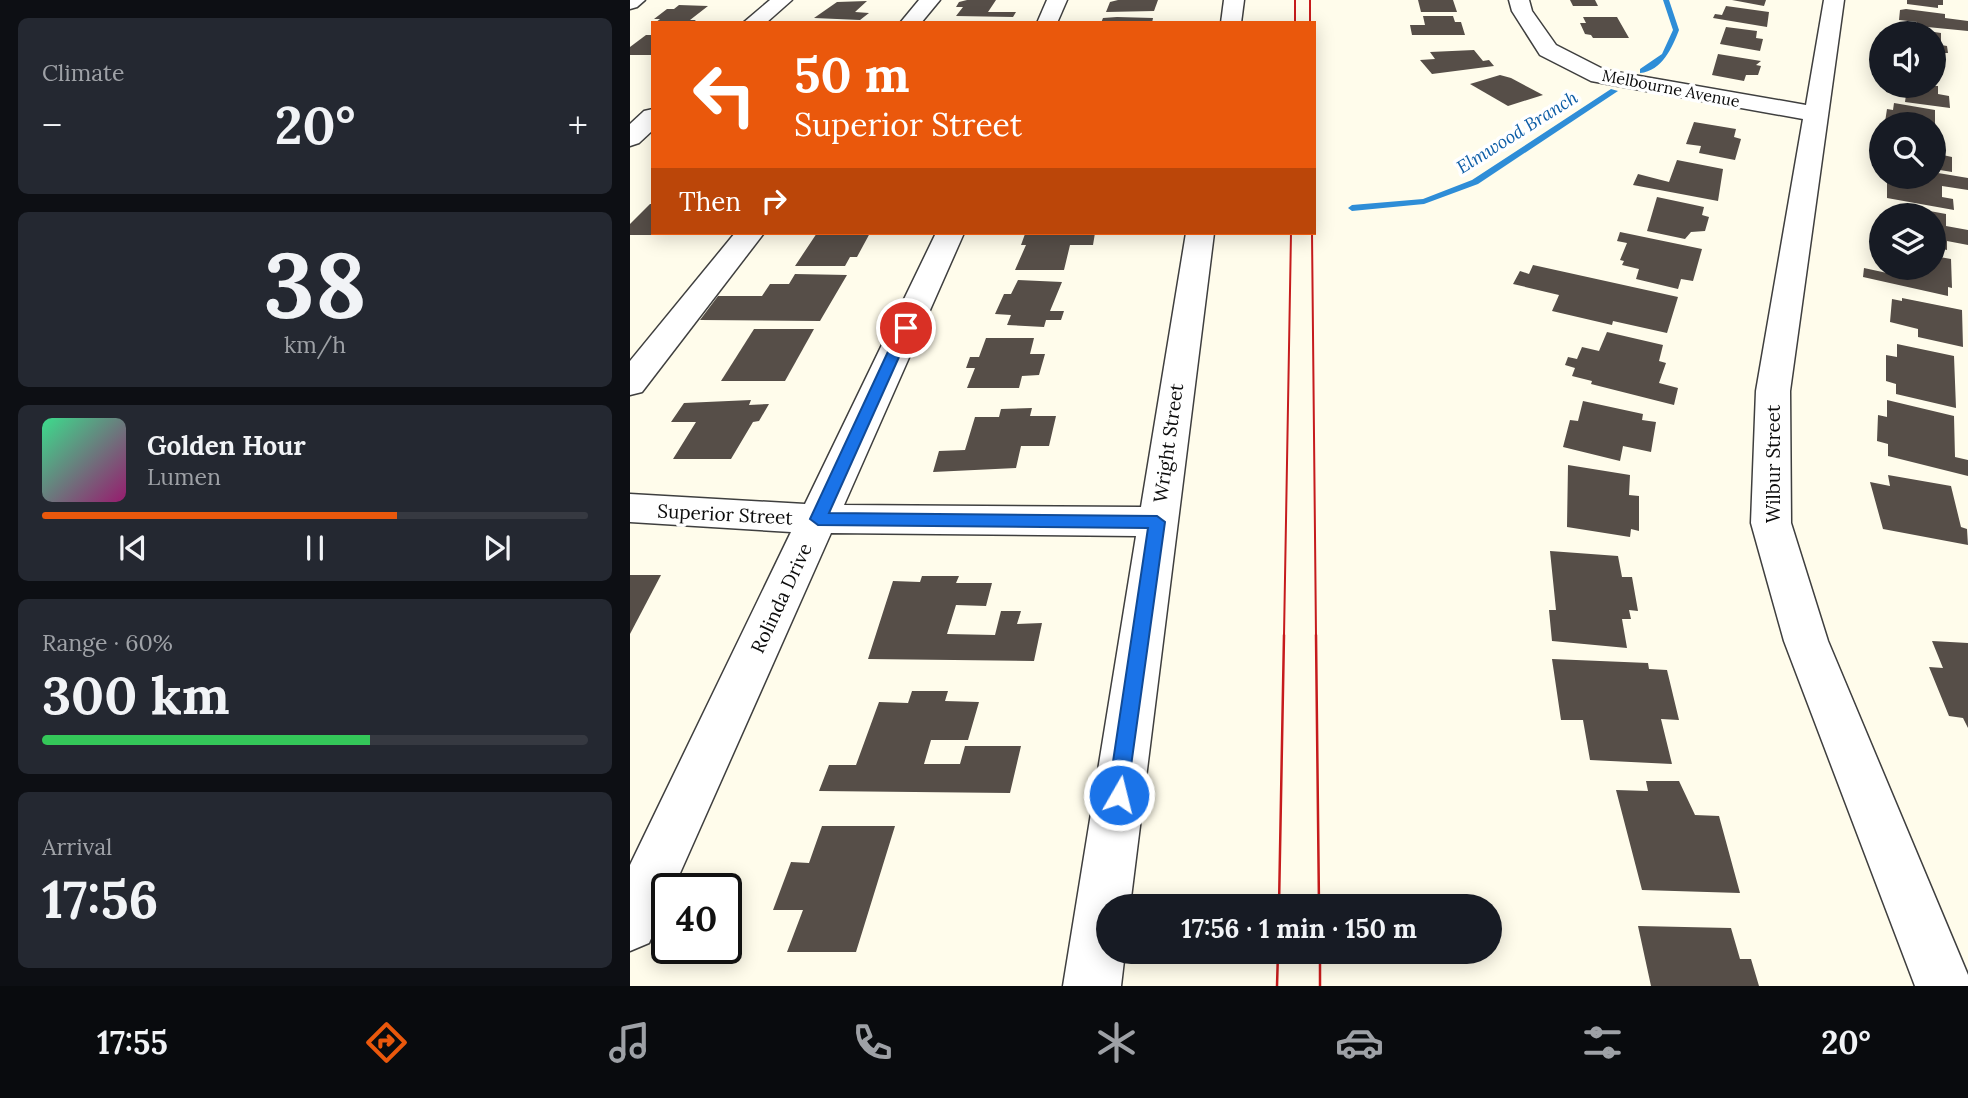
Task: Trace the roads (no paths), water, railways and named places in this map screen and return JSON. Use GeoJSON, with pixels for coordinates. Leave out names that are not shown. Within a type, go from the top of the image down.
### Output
{"type":"FeatureCollection","features":[{"type":"Feature","properties":{"kind":"street"},"geometry":{"type":"LineString","coordinates":[[630,3],[635,0]]}},
{"type":"Feature","properties":{"kind":"street"},"geometry":{"type":"LineString","coordinates":[[756,21],[782,0]]}},
{"type":"Feature","properties":{"kind":"street"},"geometry":{"type":"LineString","coordinates":[[911,21],[930,0]]}},
{"type":"Feature","properties":{"kind":"street"},"geometry":{"type":"LineString","coordinates":[[1048,21],[1057,0]]}},
{"type":"Feature","properties":{"kind":"street"},"geometry":{"type":"LineString","coordinates":[[1231,21],[1234,0]]}},
{"type":"Feature","properties":{"kind":"street","name":"Melbourne Avenue"},"geometry":{"type":"LineString","coordinates":[[1519,0],[1522,11],[1548,50],[1599,75],[1815,114]]}},
{"type":"Feature","properties":{"kind":"street","name":"Wilbur Street"},"geometry":{"type":"LineString","coordinates":[[1834,0],[1773,391],[1771,523],[1806,641],[1944,986]]}},
{"type":"Feature","properties":{"kind":"street"},"geometry":{"type":"LineString","coordinates":[[630,138],[651,118]]}},
{"type":"Feature","properties":{"kind":"street"},"geometry":{"type":"LineString","coordinates":[[630,384],[748,235]]}},
{"type":"Feature","properties":{"kind":"street","name":"Rolinda Drive"},"geometry":{"type":"LineString","coordinates":[[630,924],[949,235]]}},
{"type":"Feature","properties":{"kind":"street","name":"Wright Street"},"geometry":{"type":"LineString","coordinates":[[1092,986],[1200,235]]}},
{"type":"Feature","properties":{"kind":"street","name":"Superior Street"},"geometry":{"type":"LineString","coordinates":[[630,508],[818,519],[1157,522]]}},
{"type":"Feature","properties":{"kind":"waterway","name":"Elmwood Branch"},"geometry":{"type":"LineString","coordinates":[[1643,71],[1665,55],[1676,30],[1666,0]]}},
{"type":"Feature","properties":{"kind":"waterway","name":"Elmwood Branch"},"geometry":{"type":"LineString","coordinates":[[1352,208],[1424,201],[1475,182],[1614,91]]}},
{"type":"Feature","properties":{"kind":"tram line"},"geometry":{"type":"LineString","coordinates":[[1295,0],[1295,21]]}},
{"type":"Feature","properties":{"kind":"tram line"},"geometry":{"type":"LineString","coordinates":[[1310,0],[1310,21]]}},
{"type":"Feature","properties":{"kind":"tram line"},"geometry":{"type":"LineString","coordinates":[[1284,636],[1291,235]]}},
{"type":"Feature","properties":{"kind":"tram line"},"geometry":{"type":"LineString","coordinates":[[1312,235],[1316,636]]}},
{"type":"Feature","properties":{"kind":"tram line"},"geometry":{"type":"LineString","coordinates":[[1279,894],[1284,635]]}},
{"type":"Feature","properties":{"kind":"tram line"},"geometry":{"type":"LineString","coordinates":[[1316,635],[1319,894]]}},
{"type":"Feature","properties":{"kind":"tram line"},"geometry":{"type":"LineString","coordinates":[[1277,986],[1278,964]]}},
{"type":"Feature","properties":{"kind":"tram line"},"geometry":{"type":"LineString","coordinates":[[1320,964],[1320,986]]}}]}
